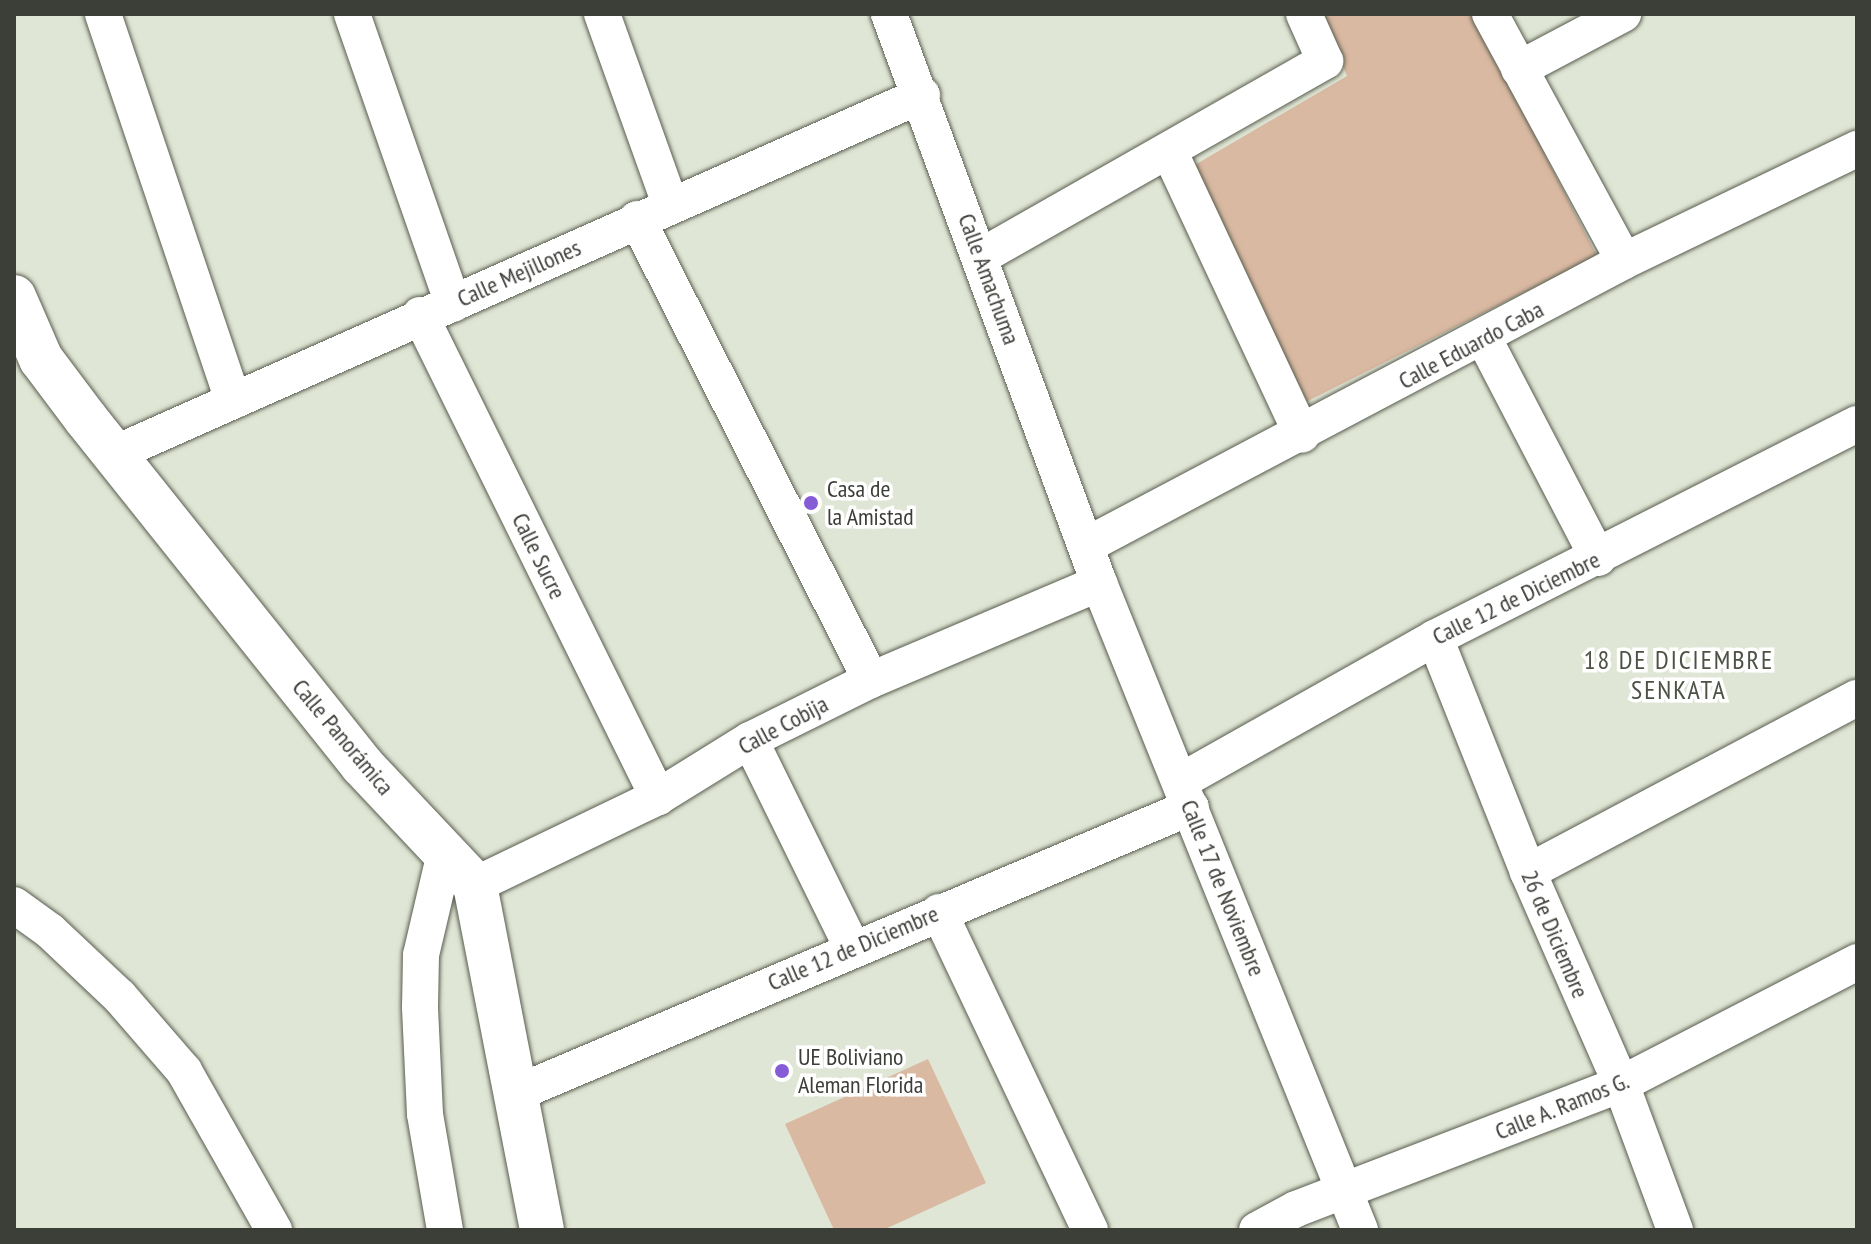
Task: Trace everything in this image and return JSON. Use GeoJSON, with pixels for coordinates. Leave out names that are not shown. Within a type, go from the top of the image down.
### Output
{"type":"FeatureCollection","features":[{"type":"Feature","properties":{"kind":"street"},"geometry":{"type":"LineString","coordinates":[[103,14],[233,401]]}},
{"type":"Feature","properties":{"kind":"street","name":"Calle Sucre"},"geometry":{"type":"LineString","coordinates":[[352,14],[436,309],[658,797]]}},
{"type":"Feature","properties":{"kind":"street"},"geometry":{"type":"LineString","coordinates":[[602,14],[670,204]]}},
{"type":"Feature","properties":{"kind":"street"},"geometry":{"type":"LineString","coordinates":[[980,257],[1170,153],[1325,61],[1304,14]]}},
{"type":"Feature","properties":{"kind":"street"},"geometry":{"type":"LineString","coordinates":[[1490,14],[1624,261]]}},
{"type":"Feature","properties":{"kind":"street"},"geometry":{"type":"LineString","coordinates":[[1519,69],[1623,14]]}},
{"type":"Feature","properties":{"kind":"street","name":"Calle Amachuma"},"geometry":{"type":"LineString","coordinates":[[896,17],[980,257],[1087,545]]}},
{"type":"Feature","properties":{"kind":"street","name":"Calle Mejillones"},"geometry":{"type":"LineString","coordinates":[[116,453],[670,204],[922,95]]}},
{"type":"Feature","properties":{"kind":"street","name":"Calle Eduardo Caba"},"geometry":{"type":"LineString","coordinates":[[1087,545],[1484,339],[1624,261],[1857,149]]}},
{"type":"Feature","properties":{"kind":"street"},"geometry":{"type":"LineString","coordinates":[[1170,153],[1302,435]]}},
{"type":"Feature","properties":{"kind":"street"},"geometry":{"type":"LineString","coordinates":[[637,219],[871,680]]}},
{"type":"Feature","properties":{"kind":"street","name":"Calle Panorámica"},"geometry":{"type":"LineString","coordinates":[[14,297],[41,359],[362,765],[475,885]]}},
{"type":"Feature","properties":{"kind":"street"},"geometry":{"type":"LineString","coordinates":[[1484,339],[1598,558]]}},
{"type":"Feature","properties":{"kind":"street","name":"Calle 12 de Diciembre"},"geometry":{"type":"LineString","coordinates":[[517,1093],[939,912],[1186,794],[1435,638],[1856,428]]}},
{"type":"Feature","properties":{"kind":"street","name":"Calle 17 de Noviembre"},"geometry":{"type":"LineString","coordinates":[[1087,545],[1099,583],[1360,1230]]}},
{"type":"Feature","properties":{"kind":"street","name":"Calle Cobija"},"geometry":{"type":"LineString","coordinates":[[475,885],[658,797],[750,740],[871,680],[1099,583]]}},
{"type":"Feature","properties":{"kind":"street","name":"26 de Diciembre"},"geometry":{"type":"LineString","coordinates":[[1435,638],[1528,872],[1621,1084],[1675,1230]]}},
{"type":"Feature","properties":{"kind":"street"},"geometry":{"type":"LineString","coordinates":[[1528,872],[1857,698]]}},
{"type":"Feature","properties":{"kind":"street"},"geometry":{"type":"LineString","coordinates":[[750,740],[852,947]]}},
{"type":"Feature","properties":{"kind":"street"},"geometry":{"type":"LineString","coordinates":[[445,853],[421,955],[420,1007],[425,1114],[445,1230]]}},
{"type":"Feature","properties":{"kind":"street"},"geometry":{"type":"LineString","coordinates":[[475,885],[517,1093],[527,1173],[542,1230]]}},
{"type":"Feature","properties":{"kind":"street"},"geometry":{"type":"LineString","coordinates":[[14,905],[50,931],[120,997],[184,1071],[274,1230]]}},
{"type":"Feature","properties":{"kind":"street"},"geometry":{"type":"LineString","coordinates":[[939,912],[1090,1230]]}},
{"type":"Feature","properties":{"kind":"street","name":"Calle A. Ramos G."},"geometry":{"type":"LineString","coordinates":[[1257,1230],[1621,1084],[1857,962]]}},
{"type":"Feature","properties":{"kind":"street"},"geometry":{"type":"LineString","coordinates":[[527,1173],[556,1230]]}},
{"type":"Feature","properties":{"kind":"shaded area"},"geometry":{"type":"Polygon","coordinates":[[[1321,14],[1473,14],[1597,256],[1306,402],[1193,166],[1347,76],[1321,14]]]}},
{"type":"Feature","properties":{"kind":"shaded area"},"geometry":{"type":"Polygon","coordinates":[[[928,1059],[986,1183],[883,1230],[834,1230],[785,1124],[928,1059]]]}},
{"type":"Feature","properties":{"kind":"place","name":"Casa de la Amistad"},"geometry":{"type":"Point","coordinates":[811,503]}},
{"type":"Feature","properties":{"kind":"place","name":"UE Boliviano Aleman Florida"},"geometry":{"type":"Point","coordinates":[782,1071]}},
{"type":"Feature","properties":{"kind":"district","name":"18 DE DICIEMBRE SENKATA"},"geometry":{"type":"Point","coordinates":[1679,675]}}]}
